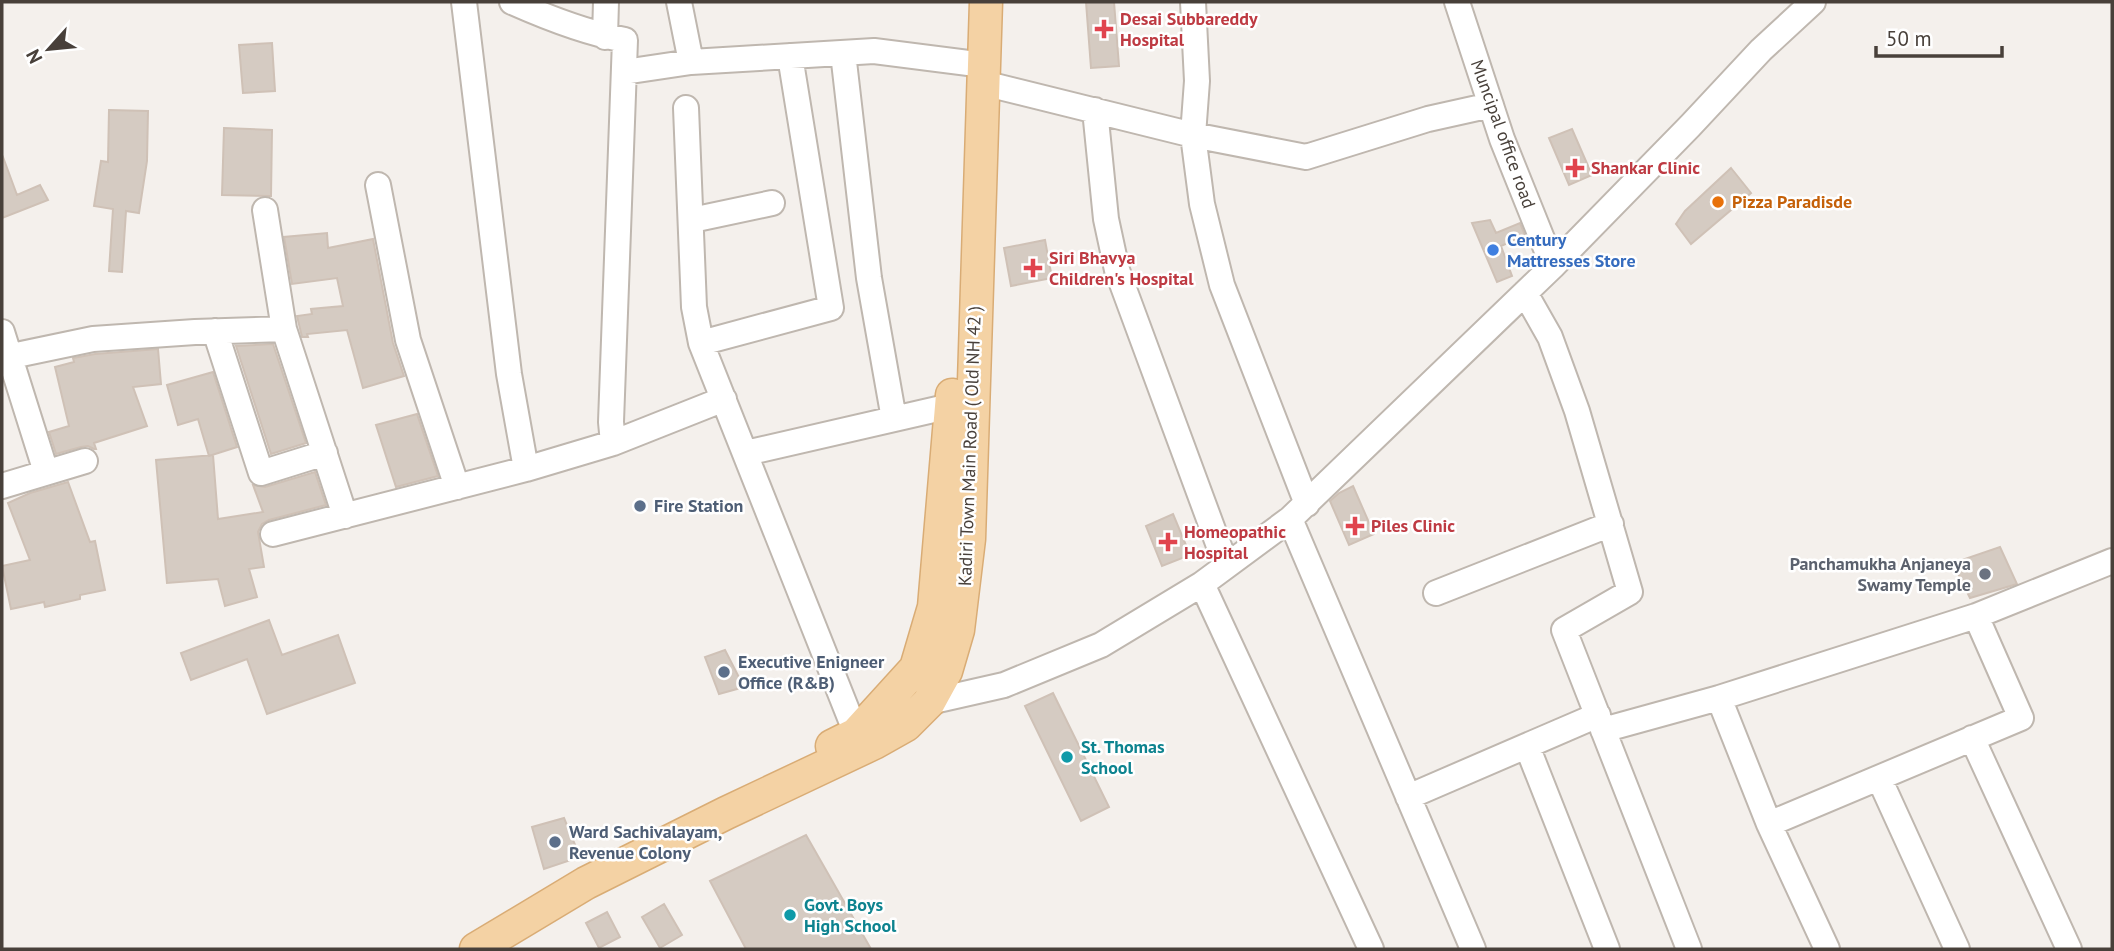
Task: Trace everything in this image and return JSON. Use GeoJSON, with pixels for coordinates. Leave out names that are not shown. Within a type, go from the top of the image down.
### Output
{"type":"FeatureCollection","features":[{"type":"Feature","properties":{"kind":"main road","name":"Kadiri Town Main Road ( Old NH 42 )"},"geometry":{"type":"LineString","coordinates":[[965,2],[977,70]]}},
{"type":"Feature","properties":{"kind":"main road","name":"Kadiri Town Main Road ( Old NH 42 )"},"geometry":{"type":"LineString","coordinates":[[476,949],[586,883],[726,813],[859,741],[916,668],[934,607],[962,404],[977,70],[986,2]]}},
{"type":"Feature","properties":{"kind":"main road","name":"Kadiri Town Main Road ( Old NH 42 )"},"geometry":{"type":"LineString","coordinates":[[451,949],[545,893],[859,741],[906,725],[929,702],[946,671],[962,606],[969,539],[962,404]]}},
{"type":"Feature","properties":{"kind":"street"},"geometry":{"type":"LineString","coordinates":[[464,2],[509,374],[526,469]]}},
{"type":"Feature","properties":{"kind":"street"},"geometry":{"type":"LineString","coordinates":[[512,2],[545,10],[606,37],[625,40],[611,422],[613,443]]}},
{"type":"Feature","properties":{"kind":"street"},"geometry":{"type":"LineString","coordinates":[[606,2],[606,37]]}},
{"type":"Feature","properties":{"kind":"street"},"geometry":{"type":"LineString","coordinates":[[679,2],[691,62]]}},
{"type":"Feature","properties":{"kind":"street"},"geometry":{"type":"LineString","coordinates":[[1193,2],[1197,81],[1193,135],[1202,204],[1222,285],[1298,511],[1408,797],[1473,949]]}},
{"type":"Feature","properties":{"kind":"street","name":"Muncipal office road"},"geometry":{"type":"LineString","coordinates":[[1457,2],[1502,139],[1553,266]]}},
{"type":"Feature","properties":{"kind":"street"},"geometry":{"type":"LineString","coordinates":[[929,702],[1004,685],[1101,645],[1202,584],[1298,511],[1553,266],[1761,50],[1813,2]]}},
{"type":"Feature","properties":{"kind":"street"},"geometry":{"type":"LineString","coordinates":[[624,72],[691,62],[874,51],[977,70],[1095,110],[1193,135],[1306,157],[1428,119],[1491,105]]}},
{"type":"Feature","properties":{"kind":"street"},"geometry":{"type":"LineString","coordinates":[[843,53],[869,278],[894,419]]}},
{"type":"Feature","properties":{"kind":"street"},"geometry":{"type":"LineString","coordinates":[[701,343],[831,308],[790,56]]}},
{"type":"Feature","properties":{"kind":"street"},"geometry":{"type":"LineString","coordinates":[[686,108],[694,307],[701,343],[859,741]]}},
{"type":"Feature","properties":{"kind":"street"},"geometry":{"type":"LineString","coordinates":[[1095,110],[1106,219],[1117,270],[1226,565]]}},
{"type":"Feature","properties":{"kind":"street"},"geometry":{"type":"LineString","coordinates":[[378,185],[408,340],[457,487]]}},
{"type":"Feature","properties":{"kind":"street"},"geometry":{"type":"LineString","coordinates":[[692,220],[772,203]]}},
{"type":"Feature","properties":{"kind":"street"},"geometry":{"type":"LineString","coordinates":[[265,210],[284,329],[345,516]]}},
{"type":"Feature","properties":{"kind":"street"},"geometry":{"type":"LineString","coordinates":[[1525,293],[1550,337],[1577,411],[1630,592],[1564,630],[1689,949]]}},
{"type":"Feature","properties":{"kind":"street"},"geometry":{"type":"LineString","coordinates":[[6,357],[93,339],[284,329]]}},
{"type":"Feature","properties":{"kind":"street"},"geometry":{"type":"LineString","coordinates":[[2,331],[6,357],[46,472]]}},
{"type":"Feature","properties":{"kind":"street"},"geometry":{"type":"LineString","coordinates":[[215,331],[261,473],[325,453]]}},
{"type":"Feature","properties":{"kind":"street"},"geometry":{"type":"LineString","coordinates":[[273,534],[526,469],[613,443],[724,399]]}},
{"type":"Feature","properties":{"kind":"street"},"geometry":{"type":"LineString","coordinates":[[746,453],[962,404]]}},
{"type":"Feature","properties":{"kind":"street"},"geometry":{"type":"LineString","coordinates":[[2,486],[85,461]]}},
{"type":"Feature","properties":{"kind":"street"},"geometry":{"type":"LineString","coordinates":[[1436,593],[1611,524]]}},
{"type":"Feature","properties":{"kind":"street"},"geometry":{"type":"LineString","coordinates":[[1408,797],[1527,746],[1600,723],[1719,698],[1976,616],[2112,561]]}},
{"type":"Feature","properties":{"kind":"street"},"geometry":{"type":"LineString","coordinates":[[1202,584],[1371,949]]}},
{"type":"Feature","properties":{"kind":"street"},"geometry":{"type":"LineString","coordinates":[[1769,824],[2021,718],[1976,616]]}},
{"type":"Feature","properties":{"kind":"street"},"geometry":{"type":"LineString","coordinates":[[1719,698],[1769,824],[1827,949]]}},
{"type":"Feature","properties":{"kind":"street"},"geometry":{"type":"LineString","coordinates":[[1972,738],[2069,949]]}},
{"type":"Feature","properties":{"kind":"street"},"geometry":{"type":"LineString","coordinates":[[1527,746],[1607,949]]}},
{"type":"Feature","properties":{"kind":"street"},"geometry":{"type":"LineString","coordinates":[[1880,778],[1957,949]]}},
{"type":"Feature","properties":{"kind":"building"},"geometry":{"type":"Polygon","coordinates":[[[1086,2],[1114,2],[1119,66],[1091,68],[1086,2]]]}},
{"type":"Feature","properties":{"kind":"building"},"geometry":{"type":"Polygon","coordinates":[[[272,43],[275,91],[243,93],[239,45],[272,43]]]}},
{"type":"Feature","properties":{"kind":"building"},"geometry":{"type":"Polygon","coordinates":[[[109,110],[148,111],[147,161],[139,213],[126,211],[122,272],[109,271],[113,209],[94,206],[101,161],[108,162],[109,110]]]}},
{"type":"Feature","properties":{"kind":"building"},"geometry":{"type":"Polygon","coordinates":[[[224,128],[272,130],[271,196],[222,195],[224,128]]]}},
{"type":"Feature","properties":{"kind":"building"},"geometry":{"type":"Polygon","coordinates":[[[1572,129],[1592,175],[1569,185],[1549,138],[1572,129]]]}},
{"type":"Feature","properties":{"kind":"building"},"geometry":{"type":"Polygon","coordinates":[[[3,157],[17,195],[40,185],[48,200],[2,218],[3,157]]]}},
{"type":"Feature","properties":{"kind":"building","name":"Pizza Paradisde"},"geometry":{"type":"Polygon","coordinates":[[[1731,168],[1751,193],[1691,244],[1676,224],[1685,211],[1731,168]]]}},
{"type":"Feature","properties":{"kind":"building","name":"Century Mattresses Store"},"geometry":{"type":"Polygon","coordinates":[[[1490,220],[1496,233],[1520,223],[1525,235],[1501,246],[1512,276],[1497,282],[1472,223],[1490,220]]]}},
{"type":"Feature","properties":{"kind":"building"},"geometry":{"type":"Polygon","coordinates":[[[327,233],[328,248],[373,239],[393,343],[404,376],[363,388],[347,330],[307,334],[308,337],[302,337],[297,316],[312,314],[311,309],[343,306],[337,278],[292,284],[284,237],[327,233]]]}},
{"type":"Feature","properties":{"kind":"building"},"geometry":{"type":"Polygon","coordinates":[[[1045,240],[1052,278],[1011,286],[1004,248],[1045,240]]]}},
{"type":"Feature","properties":{"kind":"building"},"geometry":{"type":"Polygon","coordinates":[[[273,344],[306,443],[271,454],[236,346],[273,344]]]}},
{"type":"Feature","properties":{"kind":"building"},"geometry":{"type":"Polygon","coordinates":[[[158,349],[161,384],[133,387],[147,426],[94,443],[96,449],[88,446],[56,454],[49,432],[69,426],[55,367],[74,362],[73,358],[95,354],[158,349]]]}},
{"type":"Feature","properties":{"kind":"building"},"geometry":{"type":"Polygon","coordinates":[[[213,372],[237,447],[209,456],[198,419],[178,425],[167,385],[213,372]]]}},
{"type":"Feature","properties":{"kind":"building"},"geometry":{"type":"Polygon","coordinates":[[[417,414],[438,476],[396,487],[376,425],[417,414]]]}},
{"type":"Feature","properties":{"kind":"building"},"geometry":{"type":"Polygon","coordinates":[[[213,455],[218,519],[263,512],[253,485],[265,487],[315,472],[326,505],[262,524],[258,532],[264,567],[249,569],[257,597],[225,606],[218,579],[167,583],[156,460],[213,455]]]}},
{"type":"Feature","properties":{"kind":"building"},"geometry":{"type":"Polygon","coordinates":[[[68,482],[90,542],[95,541],[105,590],[45,607],[44,602],[11,609],[2,566],[30,560],[8,503],[30,493],[68,482]]]}},
{"type":"Feature","properties":{"kind":"building"},"geometry":{"type":"Polygon","coordinates":[[[1353,486],[1374,534],[1349,545],[1330,501],[1353,486]]]}},
{"type":"Feature","properties":{"kind":"building"},"geometry":{"type":"Polygon","coordinates":[[[1173,514],[1190,555],[1162,566],[1146,526],[1173,514]]]}},
{"type":"Feature","properties":{"kind":"building","name":"Panchamukha Anjaneya Swamy Temple"},"geometry":{"type":"Polygon","coordinates":[[[2000,547],[2017,584],[1970,598],[1953,563],[2000,547]]]}},
{"type":"Feature","properties":{"kind":"building"},"geometry":{"type":"Polygon","coordinates":[[[269,620],[282,655],[338,635],[355,683],[267,714],[247,659],[191,680],[181,653],[269,620]]]}},
{"type":"Feature","properties":{"kind":"building","name":"Executive Enigneer Office (R&B)"},"geometry":{"type":"Polygon","coordinates":[[[725,650],[744,687],[719,694],[705,657],[725,650]]]}},
{"type":"Feature","properties":{"kind":"building","name":"St. Thomas School"},"geometry":{"type":"Polygon","coordinates":[[[1053,693],[1109,807],[1081,821],[1025,706],[1053,693]]]}},
{"type":"Feature","properties":{"kind":"building","name":"Ward Sachivalayam, Revenue Colony"},"geometry":{"type":"Polygon","coordinates":[[[564,818],[580,857],[544,869],[532,827],[564,818]]]}},
{"type":"Feature","properties":{"kind":"building","name":"Govt. Boys High School"},"geometry":{"type":"Polygon","coordinates":[[[806,835],[871,949],[746,949],[710,881],[806,835]]]}},
{"type":"Feature","properties":{"kind":"building"},"geometry":{"type":"Polygon","coordinates":[[[664,904],[682,935],[660,948],[642,917],[664,904]]]}},
{"type":"Feature","properties":{"kind":"building"},"geometry":{"type":"Polygon","coordinates":[[[607,912],[620,937],[599,948],[586,923],[607,912]]]}},
{"type":"Feature","properties":{"kind":"place","name":"Desai Subbareddy Hospital"},"geometry":{"type":"Point","coordinates":[1104,29]}},
{"type":"Feature","properties":{"kind":"place","name":"Shankar Clinic"},"geometry":{"type":"Point","coordinates":[1575,168]}},
{"type":"Feature","properties":{"kind":"place","name":"Pizza Paradisde"},"geometry":{"type":"Point","coordinates":[1718,202]}},
{"type":"Feature","properties":{"kind":"place","name":"Century Mattresses Store"},"geometry":{"type":"Point","coordinates":[1493,250]}},
{"type":"Feature","properties":{"kind":"place","name":"Siri Bhavya Children's Hospital"},"geometry":{"type":"Point","coordinates":[1033,268]}},
{"type":"Feature","properties":{"kind":"place","name":"Fire Station"},"geometry":{"type":"Point","coordinates":[640,506]}},
{"type":"Feature","properties":{"kind":"place","name":"Piles Clinic"},"geometry":{"type":"Point","coordinates":[1355,526]}},
{"type":"Feature","properties":{"kind":"place","name":"Homeopathic Hospital"},"geometry":{"type":"Point","coordinates":[1168,542]}},
{"type":"Feature","properties":{"kind":"place","name":"Panchamukha Anjaneya Swamy Temple"},"geometry":{"type":"Point","coordinates":[1985,574]}},
{"type":"Feature","properties":{"kind":"place","name":"Executive Enigneer Office (R&B)"},"geometry":{"type":"Point","coordinates":[724,672]}},
{"type":"Feature","properties":{"kind":"place","name":"St. Thomas School"},"geometry":{"type":"Point","coordinates":[1067,757]}},
{"type":"Feature","properties":{"kind":"place","name":"Ward Sachivalayam, Revenue Colony"},"geometry":{"type":"Point","coordinates":[555,842]}},
{"type":"Feature","properties":{"kind":"place","name":"Govt. Boys High School"},"geometry":{"type":"Point","coordinates":[790,915]}}]}
